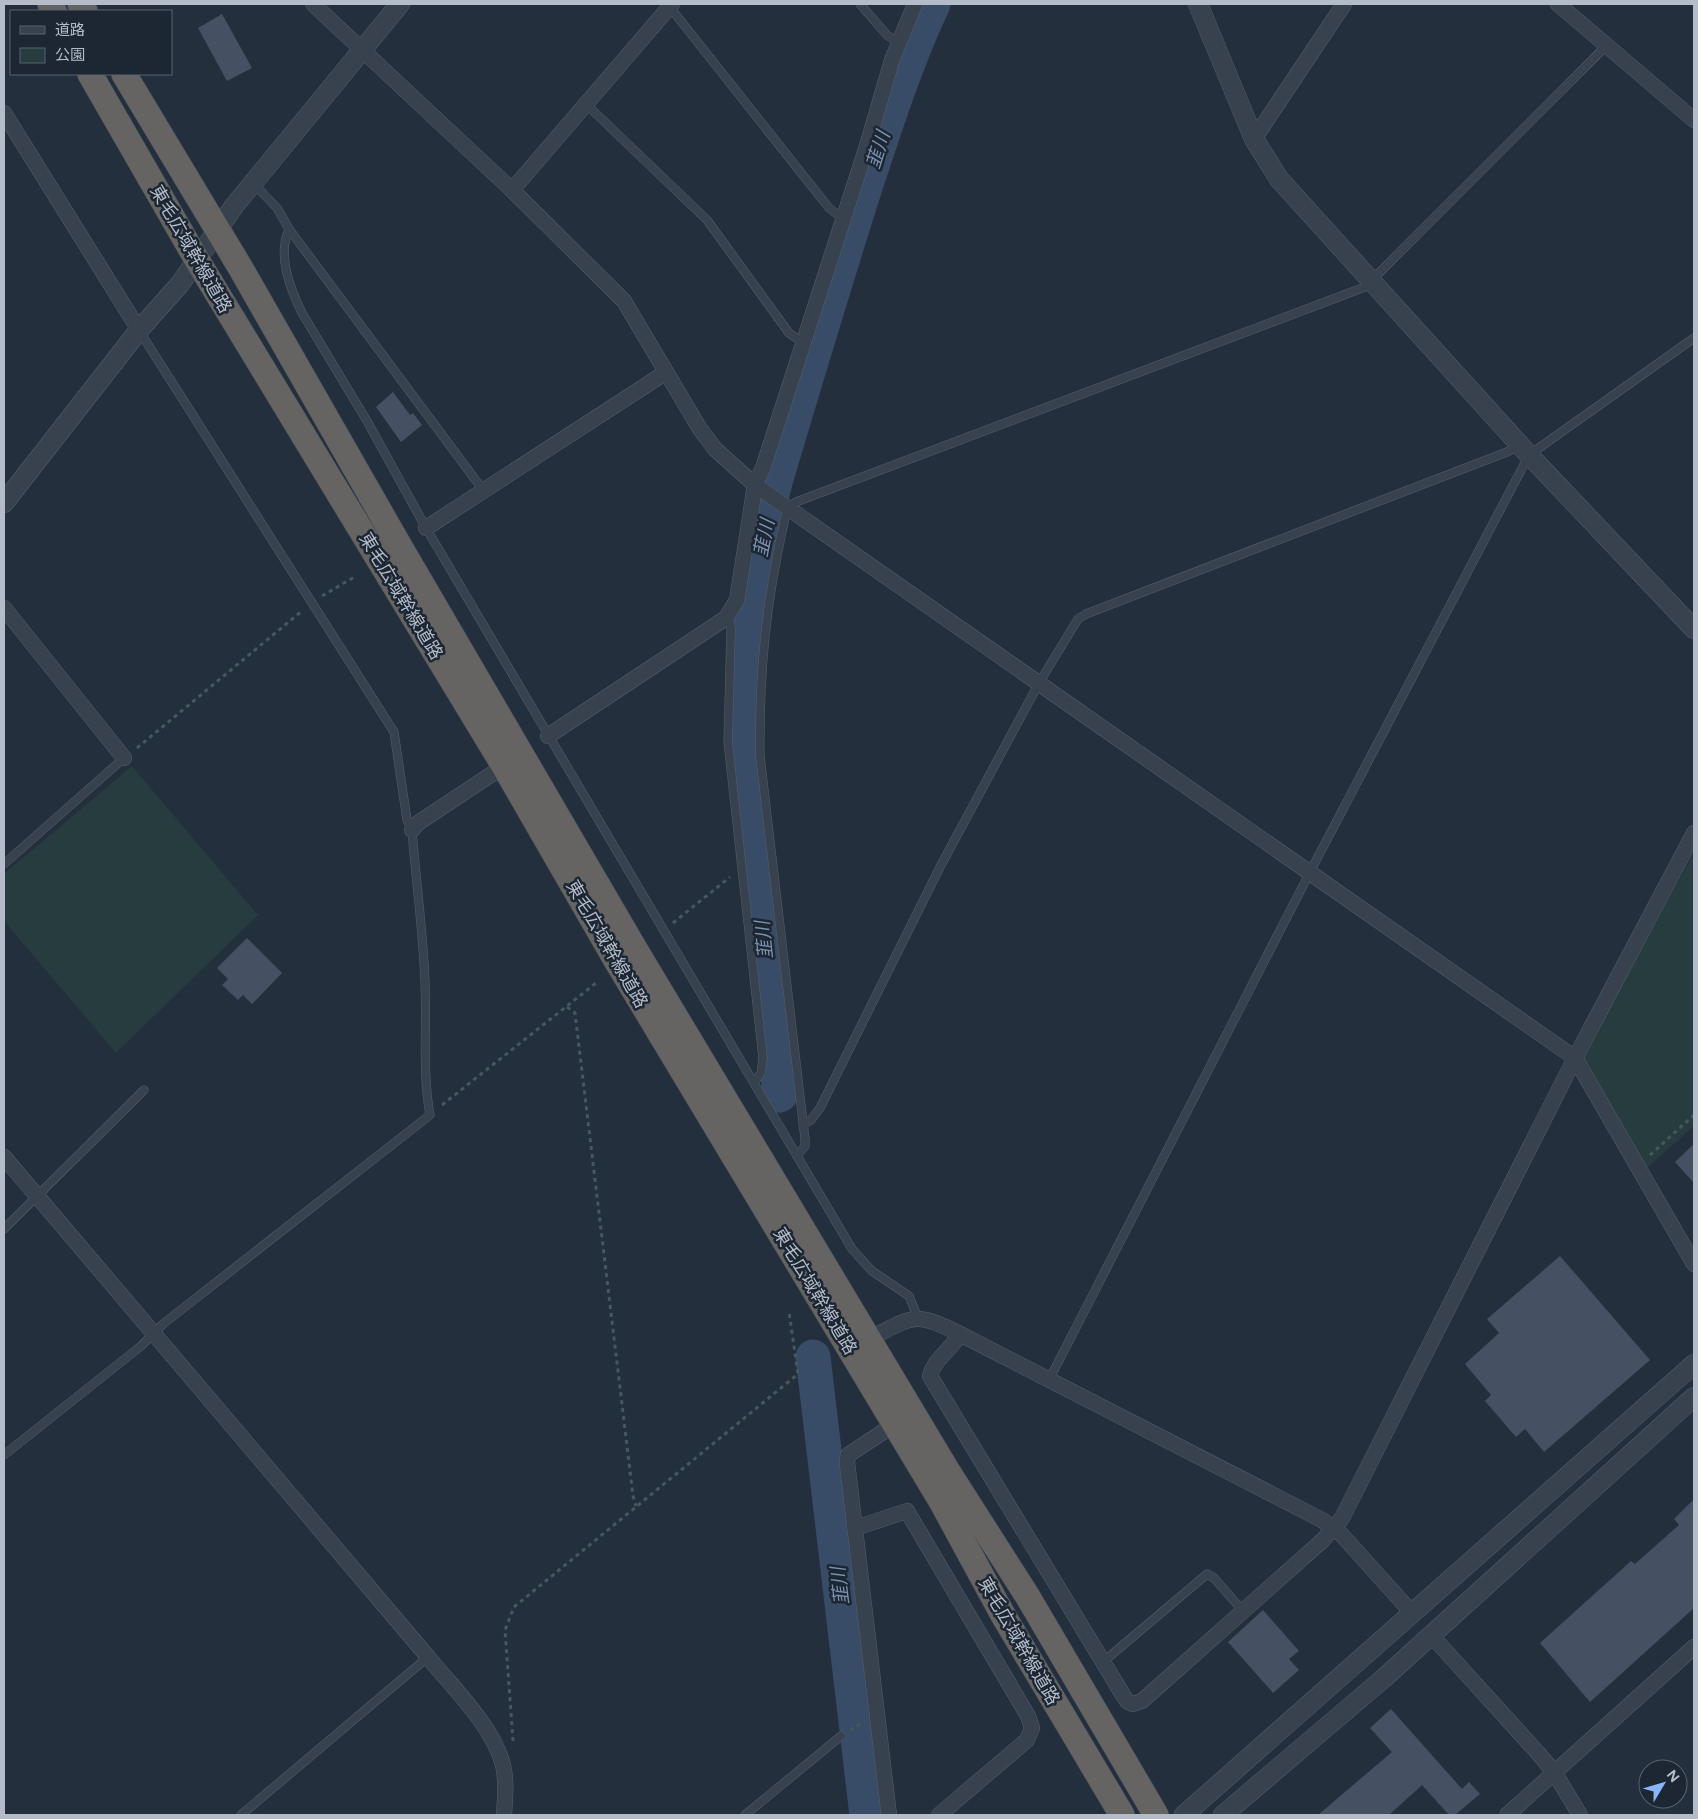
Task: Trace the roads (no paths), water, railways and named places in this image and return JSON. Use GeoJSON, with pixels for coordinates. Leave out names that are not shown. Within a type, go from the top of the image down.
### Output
{"type":"FeatureCollection","features":[{"type":"Feature","properties":{"kind":"highway","name":"東毛広域幹線道路"},"geometry":{"type":"LineString","coordinates":[[91,75],[197,260],[504,766],[617,962],[941,1501],[1003,1615],[1122,1815]]}},
{"type":"Feature","properties":{"kind":"highway","name":"東毛広域幹線道路"},"geometry":{"type":"LineString","coordinates":[[125,75],[218,230],[630,940],[947,1470],[1028,1597],[1156,1815]]}},
{"type":"Feature","properties":{"kind":"street"},"geometry":{"type":"LineString","coordinates":[[313,4],[512,190],[624,301],[665,373],[700,429],[715,449],[758,487],[1575,1058],[1694,1264]]}},
{"type":"Feature","properties":{"kind":"street"},"geometry":{"type":"LineString","coordinates":[[4,503],[138,330],[180,284],[234,206],[400,4]]}},
{"type":"Feature","properties":{"kind":"street"},"geometry":{"type":"LineString","coordinates":[[548,736],[726,618],[737,600],[758,487],[802,342],[898,44],[915,4]]}},
{"type":"Feature","properties":{"kind":"street"},"geometry":{"type":"LineString","coordinates":[[1198,4],[1254,139],[1279,178],[1525,450],[1694,629]]}},
{"type":"Feature","properties":{"kind":"street"},"geometry":{"type":"LineString","coordinates":[[1254,139],[1344,4]]}},
{"type":"Feature","properties":{"kind":"street"},"geometry":{"type":"LineString","coordinates":[[1558,4],[1694,120]]}},
{"type":"Feature","properties":{"kind":"street"},"geometry":{"type":"LineString","coordinates":[[512,190],[587,104],[669,5]]}},
{"type":"Feature","properties":{"kind":"street"},"geometry":{"type":"LineString","coordinates":[[4,113],[138,330]]}},
{"type":"Feature","properties":{"kind":"street"},"geometry":{"type":"LineString","coordinates":[[426,528],[665,373]]}},
{"type":"Feature","properties":{"kind":"street"},"geometry":{"type":"LineString","coordinates":[[4,608],[124,758]]}},
{"type":"Feature","properties":{"kind":"street"},"geometry":{"type":"LineString","coordinates":[[412,830],[504,766]]}},
{"type":"Feature","properties":{"kind":"street"},"geometry":{"type":"LineString","coordinates":[[960,1334],[954,1344],[935,1364],[930,1376],[1103,1662],[1128,1701],[1138,1703],[1323,1540],[1342,1518],[1575,1058],[1694,833]]}},
{"type":"Feature","properties":{"kind":"street"},"geometry":{"type":"LineString","coordinates":[[4,1157],[152,1334],[428,1657],[486,1730],[503,1765],[504,1815]]}},
{"type":"Feature","properties":{"kind":"street"},"geometry":{"type":"LineString","coordinates":[[869,1339],[903,1322],[918,1318],[934,1321],[960,1334],[1334,1528],[1412,1614]]}},
{"type":"Feature","properties":{"kind":"street"},"geometry":{"type":"LineString","coordinates":[[1184,1815],[1694,1364]]}},
{"type":"Feature","properties":{"kind":"street"},"geometry":{"type":"LineString","coordinates":[[1223,1815],[1431,1635],[1694,1397]]}},
{"type":"Feature","properties":{"kind":"street"},"geometry":{"type":"LineString","coordinates":[[888,1815],[847,1462],[848,1455],[895,1424]]}},
{"type":"Feature","properties":{"kind":"street"},"geometry":{"type":"LineString","coordinates":[[855,1528],[907,1511],[1028,1716],[1032,1728],[1032,1734],[1027,1740],[939,1815]]}},
{"type":"Feature","properties":{"kind":"street"},"geometry":{"type":"LineString","coordinates":[[1431,1635],[1554,1772],[1580,1815]]}},
{"type":"Feature","properties":{"kind":"street"},"geometry":{"type":"LineString","coordinates":[[1507,1815],[1694,1647]]}},
{"type":"Feature","properties":{"kind":"lane"},"geometry":{"type":"LineString","coordinates":[[860,4],[887,35],[898,44]]}},
{"type":"Feature","properties":{"kind":"lane"},"geometry":{"type":"LineString","coordinates":[[669,5],[823,200],[842,218]]}},
{"type":"Feature","properties":{"kind":"lane"},"geometry":{"type":"LineString","coordinates":[[797,1156],[805,1146],[760,756],[760,691],[765,625],[770,582],[786,506],[1358,291],[1371,281],[1607,46]]}},
{"type":"Feature","properties":{"kind":"lane"},"geometry":{"type":"LineString","coordinates":[[587,104],[707,220],[789,333],[802,342]]}},
{"type":"Feature","properties":{"kind":"lane"},"geometry":{"type":"LineString","coordinates":[[254,184],[277,208],[289,229],[483,490]]}},
{"type":"Feature","properties":{"kind":"lane"},"geometry":{"type":"LineString","coordinates":[[289,229],[284,246],[284,256],[293,294],[426,528],[852,1248],[872,1271],[909,1296],[918,1318]]}},
{"type":"Feature","properties":{"kind":"lane"},"geometry":{"type":"LineString","coordinates":[[4,1454],[141,1346],[152,1334],[430,1115],[426,1091],[425,982],[412,830],[406,820],[394,732],[138,330]]}},
{"type":"Feature","properties":{"kind":"lane"},"geometry":{"type":"LineString","coordinates":[[803,1125],[811,1120],[820,1108],[940,867],[1070,628],[1086,614],[1507,452],[1525,450],[1694,338]]}},
{"type":"Feature","properties":{"kind":"lane"},"geometry":{"type":"LineString","coordinates":[[1049,1380],[1525,450]]}},
{"type":"Feature","properties":{"kind":"lane"},"geometry":{"type":"LineString","coordinates":[[726,618],[730,621],[731,629],[728,742],[740,869],[763,1058],[761,1073],[754,1083]]}},
{"type":"Feature","properties":{"kind":"lane"},"geometry":{"type":"LineString","coordinates":[[4,864],[124,758]]}},
{"type":"Feature","properties":{"kind":"lane"},"geometry":{"type":"LineString","coordinates":[[4,1229],[144,1090]]}},
{"type":"Feature","properties":{"kind":"lane"},"geometry":{"type":"LineString","coordinates":[[1103,1662],[1207,1574],[1214,1578],[1243,1611]]}},
{"type":"Feature","properties":{"kind":"lane"},"geometry":{"type":"LineString","coordinates":[[241,1815],[428,1657]]}},
{"type":"Feature","properties":{"kind":"lane"},"geometry":{"type":"LineString","coordinates":[[745,1815],[841,1736]]}},
{"type":"Feature","properties":{"kind":"waterway","name":"韮川"},"geometry":{"type":"LineString","coordinates":[[780,1095],[742,737],[747,640],[751,608],[761,545],[775,482],[809,369],[867,181],[914,47],[933,4]]}},
{"type":"Feature","properties":{"kind":"waterway","name":"韮川"},"geometry":{"type":"LineString","coordinates":[[813,1357],[867,1815]]}}]}
